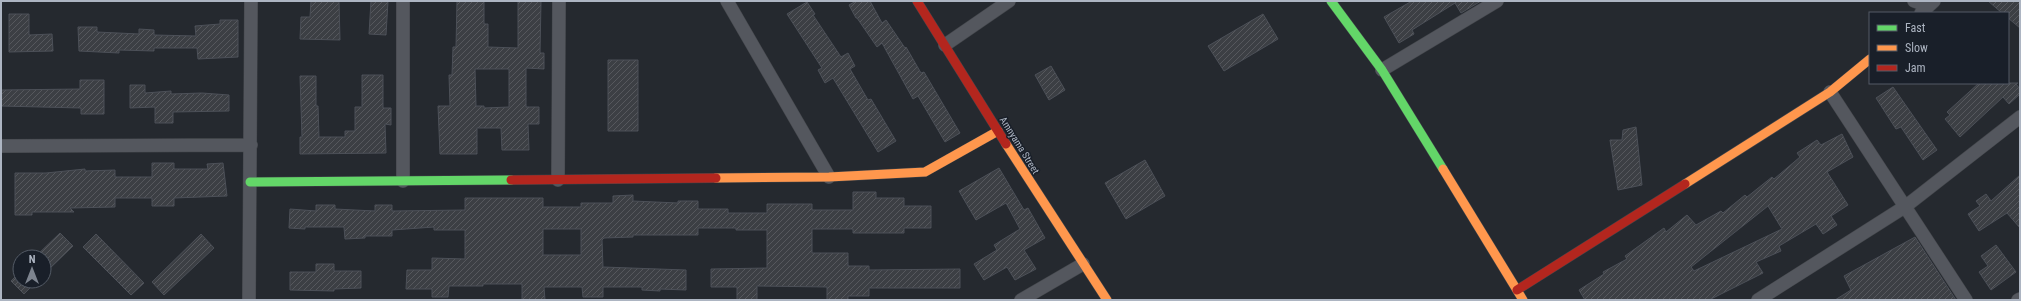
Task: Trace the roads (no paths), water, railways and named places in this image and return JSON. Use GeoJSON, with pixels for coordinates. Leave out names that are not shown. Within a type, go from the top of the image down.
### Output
{"type":"FeatureCollection","features":[{"type":"Feature","properties":{"kind":"street"},"geometry":{"type":"LineString","coordinates":[[249,300],[251,1]]}},
{"type":"Feature","properties":{"kind":"street"},"geometry":{"type":"LineString","coordinates":[[403,1],[403,181]]}},
{"type":"Feature","properties":{"kind":"street"},"geometry":{"type":"LineString","coordinates":[[558,180],[559,1]]}},
{"type":"Feature","properties":{"kind":"street"},"geometry":{"type":"LineString","coordinates":[[728,1],[829,177]]}},
{"type":"Feature","properties":{"kind":"street","name":"Amnyama Street"},"geometry":{"type":"LineString","coordinates":[[917,1],[998,131],[1107,300]]}},
{"type":"Feature","properties":{"kind":"street"},"geometry":{"type":"LineString","coordinates":[[945,45],[1009,1]]}},
{"type":"Feature","properties":{"kind":"street"},"geometry":{"type":"LineString","coordinates":[[1331,1],[1382,70],[1523,300]]}},
{"type":"Feature","properties":{"kind":"street"},"geometry":{"type":"LineString","coordinates":[[1382,70],[1497,1]]}},
{"type":"Feature","properties":{"kind":"street"},"geometry":{"type":"LineString","coordinates":[[1914,1],[1928,7]]}},
{"type":"Feature","properties":{"kind":"street"},"geometry":{"type":"LineString","coordinates":[[1517,290],[1830,92],[1869,61]]}},
{"type":"Feature","properties":{"kind":"street"},"geometry":{"type":"LineString","coordinates":[[1830,92],[1906,206],[1966,300]]}},
{"type":"Feature","properties":{"kind":"street"},"geometry":{"type":"LineString","coordinates":[[1758,300],[1906,206],[2020,117]]}},
{"type":"Feature","properties":{"kind":"street"},"geometry":{"type":"LineString","coordinates":[[250,182],[829,177],[925,172],[998,131]]}},
{"type":"Feature","properties":{"kind":"street"},"geometry":{"type":"LineString","coordinates":[[1,146],[251,145]]}},
{"type":"Feature","properties":{"kind":"street"},"geometry":{"type":"LineString","coordinates":[[1021,300],[1083,264]]}}]}
